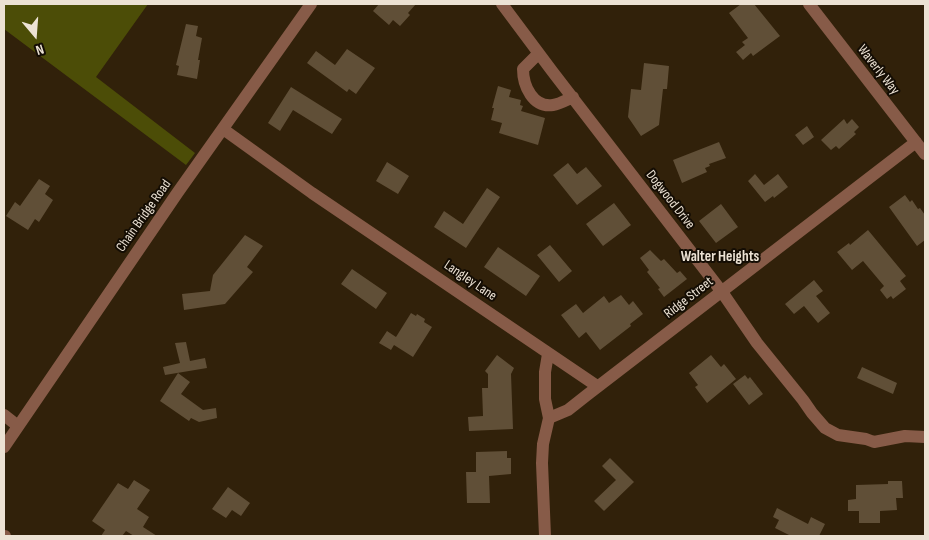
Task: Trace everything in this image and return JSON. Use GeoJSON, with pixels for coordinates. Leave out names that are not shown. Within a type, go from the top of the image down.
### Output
{"type":"FeatureCollection","features":[{"type":"Feature","properties":{"kind":"street","name":"Chain Bridge Road"},"geometry":{"type":"LineString","coordinates":[[4,448],[311,4]]}},
{"type":"Feature","properties":{"kind":"street","name":"Dogwood Drive"},"geometry":{"type":"LineString","coordinates":[[502,4],[538,54],[722,292],[757,343],[825,428],[838,435],[874,442],[905,436],[925,437]]}},
{"type":"Feature","properties":{"kind":"street","name":"Waverly Way"},"geometry":{"type":"LineString","coordinates":[[809,4],[925,154]]}},
{"type":"Feature","properties":{"kind":"street"},"geometry":{"type":"LineString","coordinates":[[538,54],[523,69],[523,79],[528,94],[539,102],[551,106],[573,97]]}},
{"type":"Feature","properties":{"kind":"street","name":"Langley Lane"},"geometry":{"type":"LineString","coordinates":[[223,129],[312,192],[597,386]]}},
{"type":"Feature","properties":{"kind":"street","name":"Ridge Street"},"geometry":{"type":"LineString","coordinates":[[549,418],[568,410],[916,142]]}},
{"type":"Feature","properties":{"kind":"street"},"geometry":{"type":"LineString","coordinates":[[545,536],[542,463],[543,444],[549,418],[545,390],[548,354]]}},
{"type":"Feature","properties":{"kind":"street"},"geometry":{"type":"LineString","coordinates":[[4,415],[18,426]]}},
{"type":"Feature","properties":{"kind":"shaded area"},"geometry":{"type":"Polygon","coordinates":[[[4,4],[148,4],[96,77],[195,153],[186,165],[4,29],[4,4]]]}},
{"type":"Feature","properties":{"kind":"building"},"geometry":{"type":"Polygon","coordinates":[[[379,4],[416,4],[408,13],[410,15],[400,26],[393,20],[389,25],[373,11],[379,4]]]}},
{"type":"Feature","properties":{"kind":"building"},"geometry":{"type":"Polygon","coordinates":[[[741,4],[754,4],[780,36],[753,56],[751,53],[743,60],[736,52],[745,45],[742,42],[748,38],[729,13],[741,4]]]}},
{"type":"Feature","properties":{"kind":"building"},"geometry":{"type":"Polygon","coordinates":[[[186,24],[198,26],[196,36],[202,38],[197,79],[177,75],[179,66],[176,65],[186,24]]]}},
{"type":"Feature","properties":{"kind":"building"},"geometry":{"type":"Polygon","coordinates":[[[347,49],[375,68],[356,94],[349,89],[347,92],[307,63],[316,51],[335,65],[347,49]]]}},
{"type":"Feature","properties":{"kind":"building"},"geometry":{"type":"Polygon","coordinates":[[[644,63],[669,66],[667,89],[663,89],[659,125],[641,136],[628,117],[631,89],[641,90],[644,63]]]}},
{"type":"Feature","properties":{"kind":"building"},"geometry":{"type":"Polygon","coordinates":[[[498,86],[511,90],[509,97],[521,100],[520,105],[523,106],[521,111],[545,118],[538,145],[499,133],[502,123],[491,120],[498,86]]]}},
{"type":"Feature","properties":{"kind":"building"},"geometry":{"type":"Polygon","coordinates":[[[291,87],[342,119],[332,134],[293,110],[280,131],[268,123],[291,87]]]}},
{"type":"Feature","properties":{"kind":"building"},"geometry":{"type":"Polygon","coordinates":[[[844,119],[847,124],[852,119],[859,127],[854,132],[856,134],[839,149],[836,146],[831,150],[821,140],[844,119]]]}},
{"type":"Feature","properties":{"kind":"building"},"geometry":{"type":"Polygon","coordinates":[[[807,126],[814,137],[803,145],[795,135],[807,126]]]}},
{"type":"Feature","properties":{"kind":"building"},"geometry":{"type":"Polygon","coordinates":[[[719,142],[726,158],[709,164],[710,166],[705,168],[707,172],[682,183],[673,160],[719,142]]]}},
{"type":"Feature","properties":{"kind":"building"},"geometry":{"type":"Polygon","coordinates":[[[387,162],[409,176],[398,194],[376,181],[387,162]]]}},
{"type":"Feature","properties":{"kind":"building"},"geometry":{"type":"Polygon","coordinates":[[[568,163],[577,174],[586,167],[602,186],[577,205],[553,175],[568,163]]]}},
{"type":"Feature","properties":{"kind":"building"},"geometry":{"type":"Polygon","coordinates":[[[755,174],[764,185],[778,174],[788,187],[774,198],[773,196],[765,202],[748,181],[755,174]]]}},
{"type":"Feature","properties":{"kind":"building"},"geometry":{"type":"Polygon","coordinates":[[[39,179],[50,186],[45,194],[53,200],[39,222],[35,219],[28,230],[6,216],[15,202],[20,206],[39,179]]]}},
{"type":"Feature","properties":{"kind":"building"},"geometry":{"type":"Polygon","coordinates":[[[487,188],[500,197],[466,248],[434,227],[444,211],[463,224],[487,188]]]}},
{"type":"Feature","properties":{"kind":"building"},"geometry":{"type":"Polygon","coordinates":[[[905,195],[925,215],[925,240],[917,246],[889,207],[905,195]]]}},
{"type":"Feature","properties":{"kind":"building"},"geometry":{"type":"Polygon","coordinates":[[[614,203],[631,225],[603,246],[586,224],[614,203]]]}},
{"type":"Feature","properties":{"kind":"building"},"geometry":{"type":"Polygon","coordinates":[[[721,204],[738,227],[716,243],[699,221],[721,204]]]}},
{"type":"Feature","properties":{"kind":"building"},"geometry":{"type":"Polygon","coordinates":[[[868,230],[906,276],[900,281],[906,289],[893,299],[891,296],[887,299],[880,290],[884,286],[863,261],[852,270],[837,252],[849,243],[850,245],[868,230]]]}},
{"type":"Feature","properties":{"kind":"building"},"geometry":{"type":"Polygon","coordinates":[[[245,235],[263,246],[247,267],[253,272],[225,304],[184,310],[182,294],[210,291],[213,275],[245,235]]]}},
{"type":"Feature","properties":{"kind":"building"},"geometry":{"type":"Polygon","coordinates":[[[550,245],[572,271],[559,282],[537,255],[550,245]]]}},
{"type":"Feature","properties":{"kind":"building"},"geometry":{"type":"Polygon","coordinates":[[[498,247],[540,276],[526,296],[484,267],[498,247]]]}},
{"type":"Feature","properties":{"kind":"building"},"geometry":{"type":"Polygon","coordinates":[[[650,250],[661,261],[664,259],[677,273],[680,271],[687,279],[664,297],[640,258],[650,250]]]}},
{"type":"Feature","properties":{"kind":"building"},"geometry":{"type":"Polygon","coordinates":[[[352,269],[387,293],[376,309],[341,284],[352,269]]]}},
{"type":"Feature","properties":{"kind":"building"},"geometry":{"type":"Polygon","coordinates":[[[814,280],[823,291],[816,296],[830,313],[818,323],[804,306],[794,314],[785,304],[814,280]]]}},
{"type":"Feature","properties":{"kind":"building"},"geometry":{"type":"Polygon","coordinates":[[[621,295],[629,305],[633,301],[643,314],[600,350],[586,332],[579,338],[561,315],[576,304],[583,313],[604,296],[609,303],[621,295]]]}},
{"type":"Feature","properties":{"kind":"building"},"geometry":{"type":"Polygon","coordinates":[[[411,313],[425,319],[424,322],[432,327],[413,357],[394,345],[391,350],[379,343],[387,331],[396,337],[411,313]]]}},
{"type":"Feature","properties":{"kind":"building"},"geometry":{"type":"Polygon","coordinates":[[[186,342],[190,361],[205,358],[207,368],[165,375],[163,367],[180,363],[175,343],[186,342]]]}},
{"type":"Feature","properties":{"kind":"building"},"geometry":{"type":"Polygon","coordinates":[[[497,355],[514,368],[511,374],[513,429],[469,431],[468,417],[483,416],[482,388],[488,388],[488,374],[485,371],[497,355]]]}},
{"type":"Feature","properties":{"kind":"building"},"geometry":{"type":"Polygon","coordinates":[[[711,355],[721,367],[724,364],[736,379],[707,403],[695,387],[698,385],[689,373],[711,355]]]}},
{"type":"Feature","properties":{"kind":"building"},"geometry":{"type":"Polygon","coordinates":[[[862,367],[897,383],[893,394],[857,378],[862,367]]]}},
{"type":"Feature","properties":{"kind":"building"},"geometry":{"type":"Polygon","coordinates":[[[178,373],[190,382],[181,394],[203,410],[216,408],[217,418],[199,422],[191,418],[189,421],[160,401],[178,373]]]}},
{"type":"Feature","properties":{"kind":"building"},"geometry":{"type":"Polygon","coordinates":[[[745,375],[748,379],[750,377],[763,394],[749,405],[733,384],[745,375]]]}},
{"type":"Feature","properties":{"kind":"building"},"geometry":{"type":"Polygon","coordinates":[[[507,451],[507,458],[511,458],[511,474],[489,476],[490,503],[467,503],[466,472],[476,472],[476,452],[507,451]]]}},
{"type":"Feature","properties":{"kind":"building"},"geometry":{"type":"Polygon","coordinates":[[[610,458],[634,482],[604,511],[594,501],[616,480],[602,466],[610,458]]]}},
{"type":"Feature","properties":{"kind":"building"},"geometry":{"type":"Polygon","coordinates":[[[134,480],[150,490],[137,509],[149,517],[143,527],[157,536],[134,536],[126,531],[122,536],[101,536],[105,530],[92,521],[118,483],[128,489],[134,480]]]}},
{"type":"Feature","properties":{"kind":"building"},"geometry":{"type":"Polygon","coordinates":[[[888,481],[902,481],[903,498],[896,498],[897,510],[880,511],[880,523],[859,523],[859,511],[848,511],[848,500],[856,499],[856,485],[888,484],[888,481]]]}},
{"type":"Feature","properties":{"kind":"building"},"geometry":{"type":"Polygon","coordinates":[[[228,487],[250,503],[241,516],[232,510],[226,518],[212,509],[228,487]]]}},
{"type":"Feature","properties":{"kind":"building"},"geometry":{"type":"Polygon","coordinates":[[[777,508],[808,524],[811,517],[825,524],[819,536],[791,536],[775,528],[779,520],[773,517],[777,508]]]}},
{"type":"Feature","properties":{"kind":"district","name":"Walter Heights"},"geometry":{"type":"Point","coordinates":[720,257]}}]}
